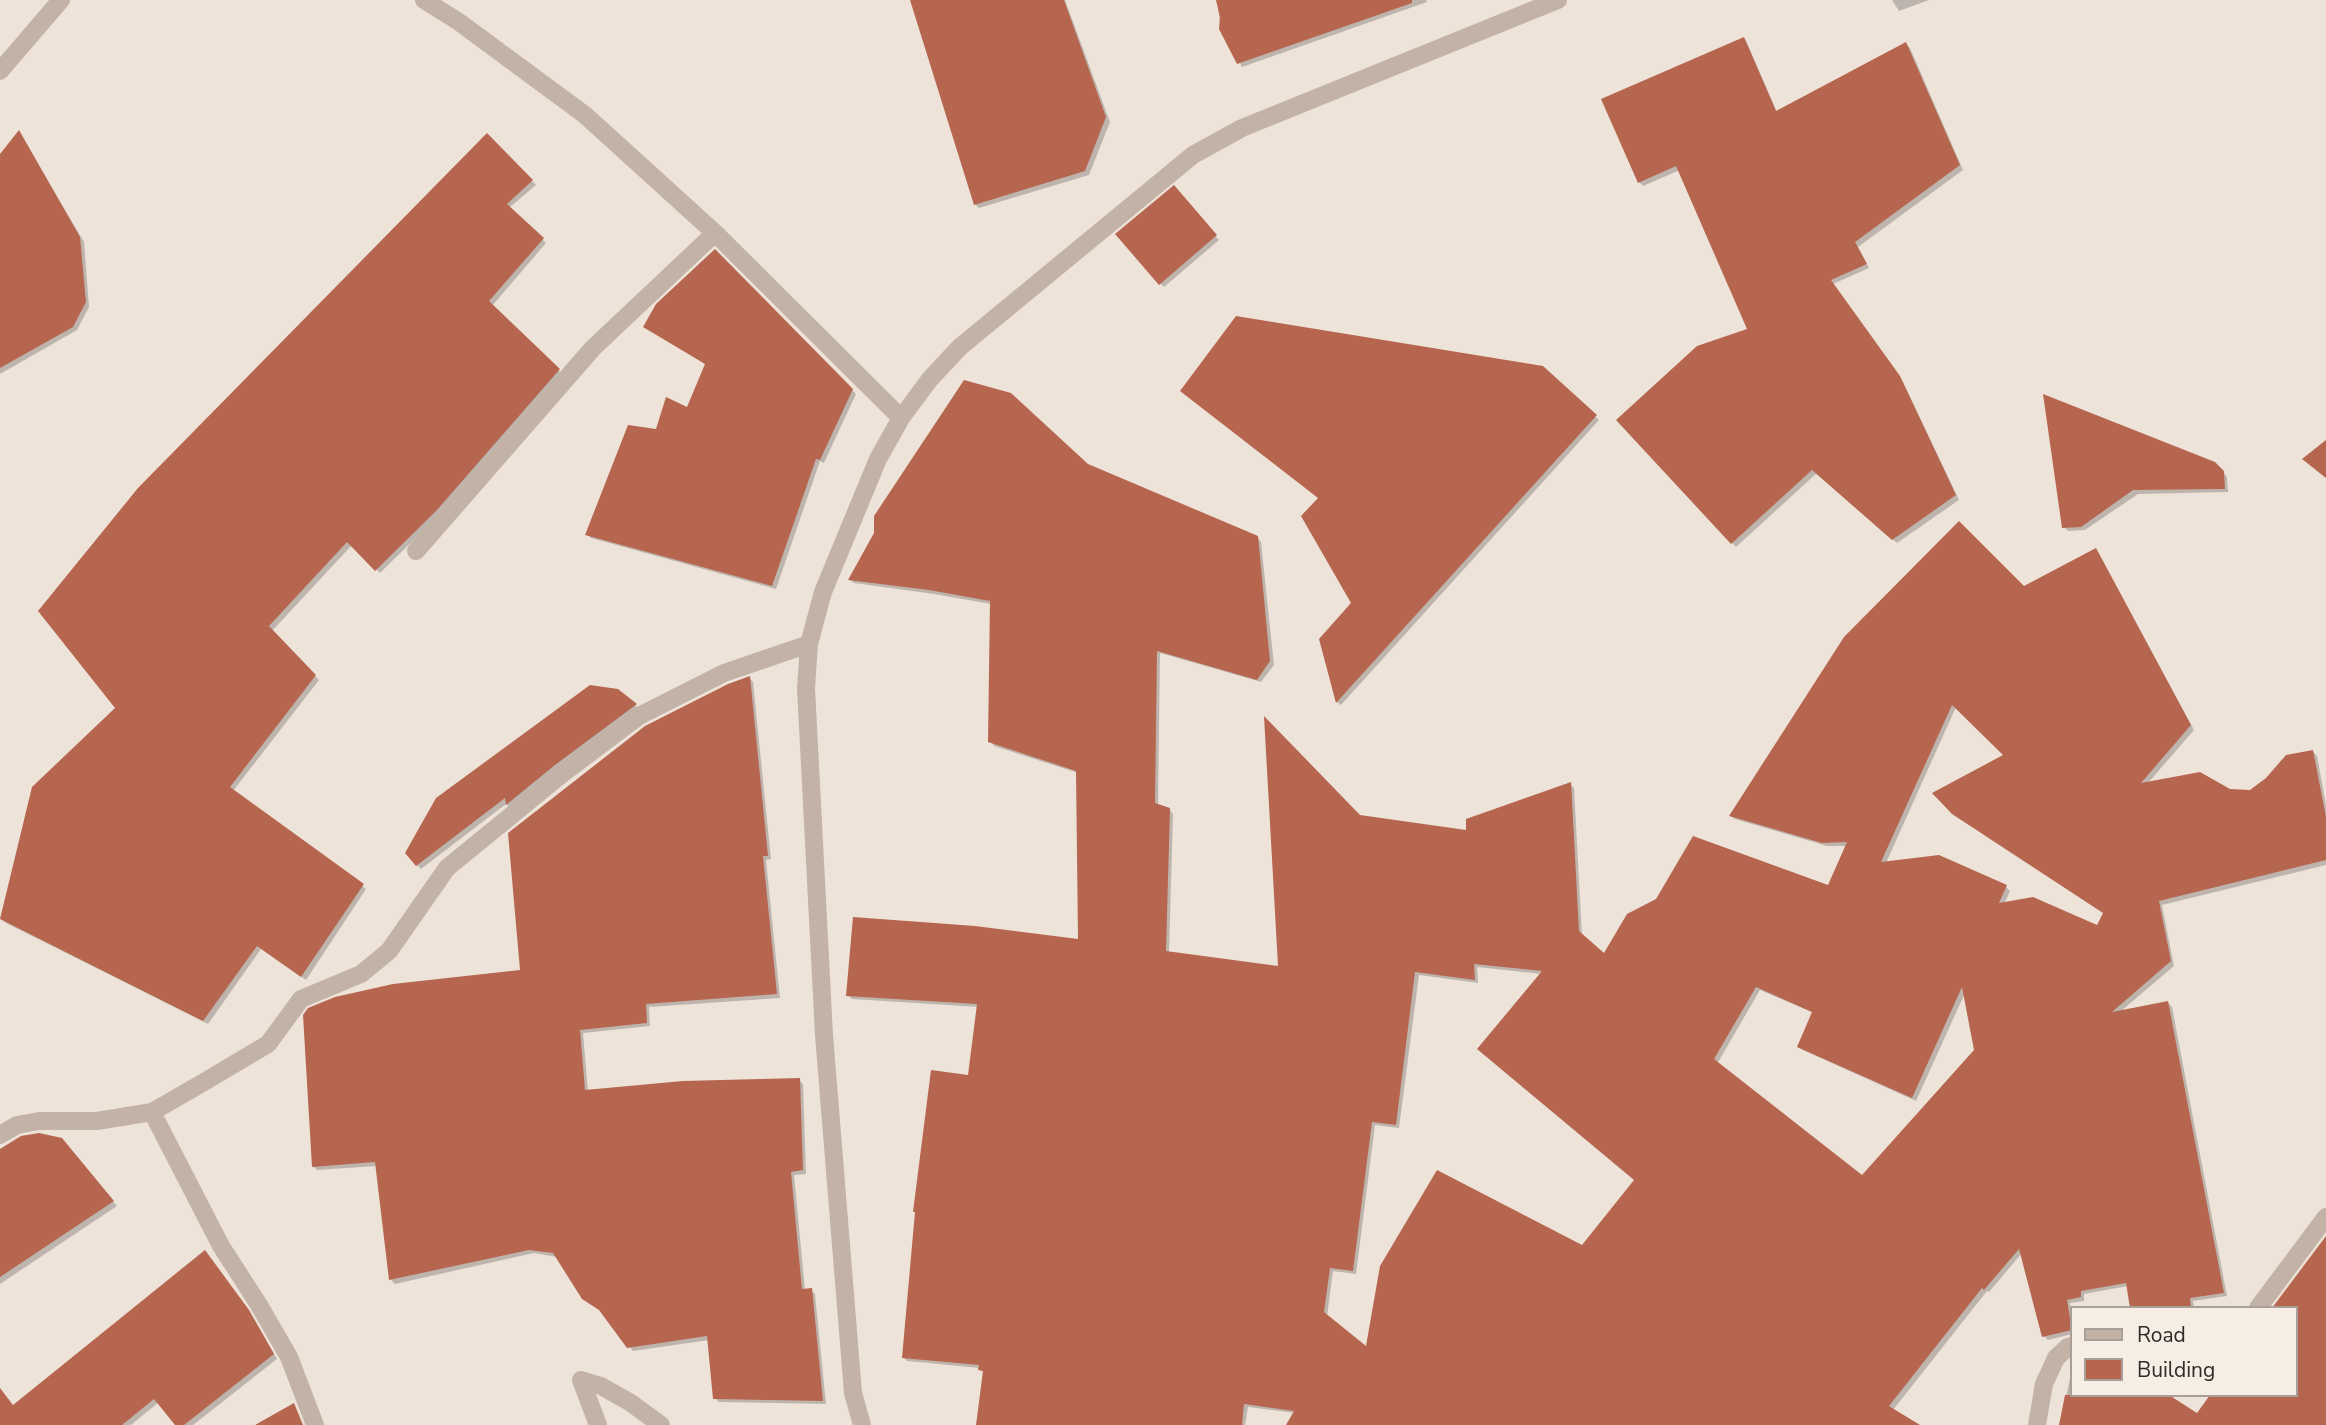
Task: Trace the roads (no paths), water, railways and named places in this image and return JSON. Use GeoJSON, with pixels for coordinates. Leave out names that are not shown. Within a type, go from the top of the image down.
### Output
{"type":"FeatureCollection","features":[{"type":"Feature","properties":{"kind":"street"},"geometry":{"type":"LineString","coordinates":[[0,71],[61,0]]}},
{"type":"Feature","properties":{"kind":"street"},"geometry":{"type":"LineString","coordinates":[[424,0],[459,22],[584,115],[715,233],[901,418]]}},
{"type":"Feature","properties":{"kind":"street"},"geometry":{"type":"LineString","coordinates":[[862,1425],[853,1393],[824,1035],[806,688],[809,643],[828,580],[878,459],[901,418],[930,379],[960,347],[1193,155],[1242,128],[1558,0]]}},
{"type":"Feature","properties":{"kind":"street"},"geometry":{"type":"LineString","coordinates":[[416,551],[593,348],[715,233]]}},
{"type":"Feature","properties":{"kind":"street"},"geometry":{"type":"LineString","coordinates":[[0,1135],[17,1125],[39,1121],[97,1121],[152,1112],[268,1044],[301,999],[361,974],[389,951],[447,868],[639,716],[724,673],[809,643]]}},
{"type":"Feature","properties":{"kind":"street"},"geometry":{"type":"LineString","coordinates":[[152,1112],[221,1246],[289,1357],[315,1425]]}},
{"type":"Feature","properties":{"kind":"street"},"geometry":{"type":"LineString","coordinates":[[2259,1306],[2326,1217]]}},
{"type":"Feature","properties":{"kind":"street"},"geometry":{"type":"LineString","coordinates":[[2038,1425],[2044,1384],[2056,1359],[2070,1346]]}},
{"type":"Feature","properties":{"kind":"street"},"geometry":{"type":"LineString","coordinates":[[598,1425],[582,1380],[601,1386],[631,1403],[661,1425]]}}]}
